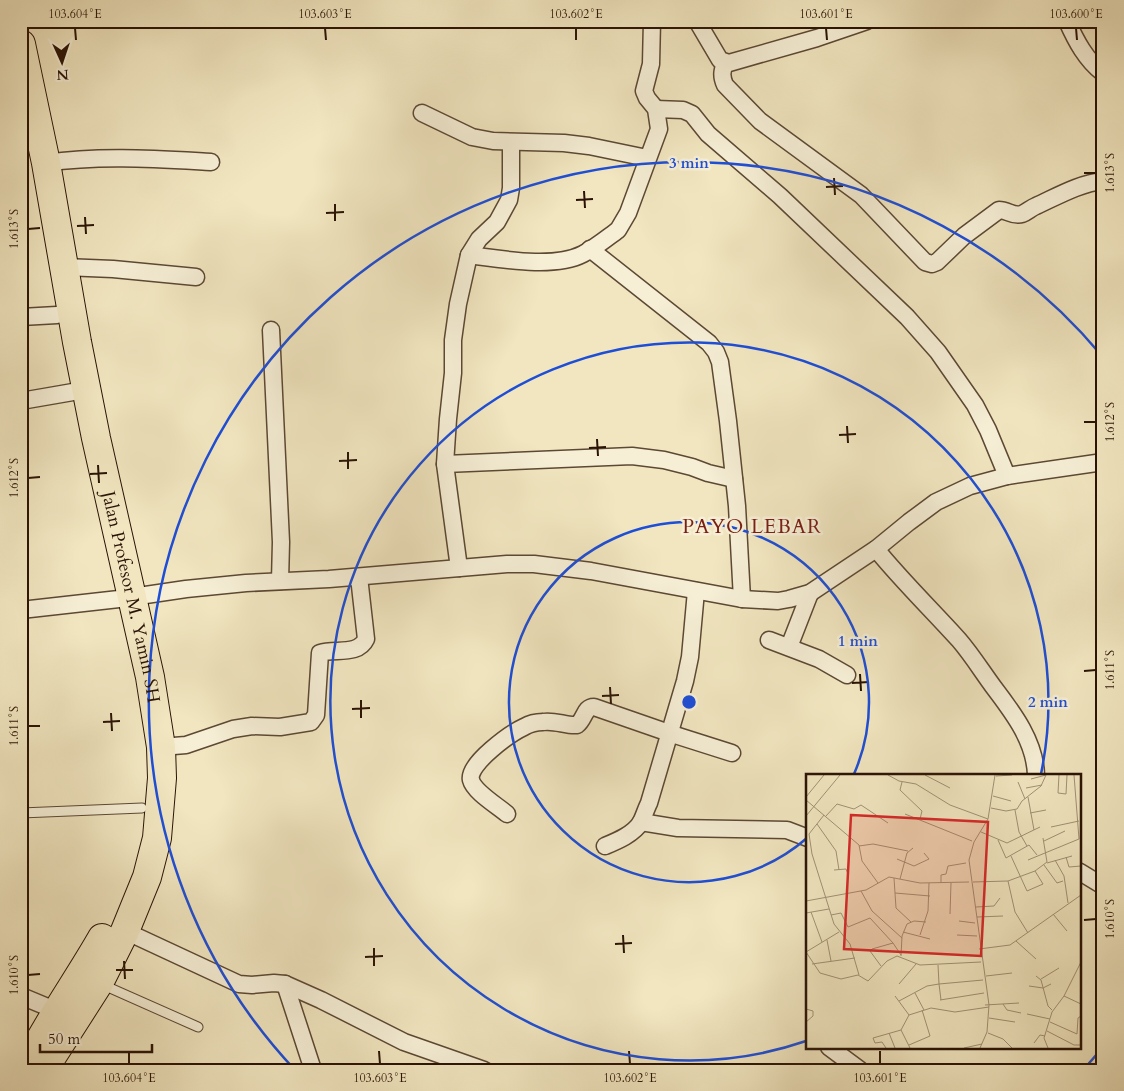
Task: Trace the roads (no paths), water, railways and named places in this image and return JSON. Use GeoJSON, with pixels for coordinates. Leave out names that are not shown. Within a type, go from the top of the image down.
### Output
{"type":"FeatureCollection","features":[{"type":"Feature","properties":{"kind":"highway","name":"Jalan Profesor M. Yamin SH"},"geometry":{"type":"LineString","coordinates":[[21,44],[46,163],[64,267],[89,439],[125,598],[150,677],[161,747],[162,778],[157,838],[146,876],[125,931],[98,983],[45,1070]]}},
{"type":"Feature","properties":{"kind":"highway","name":"Jalan Profesor M. Yamin SH"},"geometry":{"type":"LineString","coordinates":[[21,120],[73,392],[89,439]]}},
{"type":"Feature","properties":{"kind":"highway","name":"Jalan Profesor M. Yamin SH"},"geometry":{"type":"LineString","coordinates":[[24,1070],[34,1050],[80,977],[110,924],[130,872],[139,835],[145,779],[145,748],[125,598]]}},
{"type":"Feature","properties":{"kind":"street"},"geometry":{"type":"LineString","coordinates":[[469,255],[508,260],[548,262],[583,254],[618,230],[628,213],[659,128],[656,109],[644,91],[651,64],[652,21]]}},
{"type":"Feature","properties":{"kind":"street"},"geometry":{"type":"LineString","coordinates":[[697,21],[720,60],[726,63],[817,38],[867,21]]}},
{"type":"Feature","properties":{"kind":"street"},"geometry":{"type":"LineString","coordinates":[[1067,21],[1085,54],[1093,65],[1103,73]]}},
{"type":"Feature","properties":{"kind":"street"},"geometry":{"type":"LineString","coordinates":[[726,63],[722,71],[722,78],[725,84],[760,121],[861,195],[925,262],[932,264],[937,262],[964,236],[996,211],[1005,210],[1010,213],[1022,214],[1033,207],[1092,182],[1103,181]]}},
{"type":"Feature","properties":{"kind":"street"},"geometry":{"type":"LineString","coordinates":[[656,109],[683,110],[692,114],[708,134],[780,196],[907,316],[938,352],[975,405],[1007,476]]}},
{"type":"Feature","properties":{"kind":"street"},"geometry":{"type":"LineString","coordinates":[[422,113],[472,137],[493,142],[580,145],[647,158]]}},
{"type":"Feature","properties":{"kind":"street"},"geometry":{"type":"LineString","coordinates":[[458,568],[445,464],[453,373],[453,340],[458,304],[469,255],[479,239],[497,222],[509,200],[511,188],[511,143]]}},
{"type":"Feature","properties":{"kind":"street"},"geometry":{"type":"LineString","coordinates":[[46,163],[87,159],[142,158],[211,162]]}},
{"type":"Feature","properties":{"kind":"street"},"geometry":{"type":"LineString","coordinates":[[590,249],[709,343],[716,352],[720,362],[728,421],[742,599]]}},
{"type":"Feature","properties":{"kind":"street"},"geometry":{"type":"LineString","coordinates":[[64,267],[113,269],[196,277]]}},
{"type":"Feature","properties":{"kind":"street"},"geometry":{"type":"LineString","coordinates":[[21,317],[57,315]]}},
{"type":"Feature","properties":{"kind":"street"},"geometry":{"type":"LineString","coordinates":[[271,330],[276,472],[283,581]]}},
{"type":"Feature","properties":{"kind":"street"},"geometry":{"type":"LineString","coordinates":[[21,401],[73,392]]}},
{"type":"Feature","properties":{"kind":"street"},"geometry":{"type":"LineString","coordinates":[[445,464],[640,456],[664,460],[734,479]]}},
{"type":"Feature","properties":{"kind":"street"},"geometry":{"type":"LineString","coordinates":[[21,610],[246,582],[320,580],[507,564],[534,564],[591,571],[742,599],[778,601],[810,593],[876,549],[936,502],[970,486],[1007,476],[1103,462]]}},
{"type":"Feature","properties":{"kind":"street"},"geometry":{"type":"LineString","coordinates":[[876,549],[897,575],[973,657],[1017,719],[1026,737],[1036,774]]}},
{"type":"Feature","properties":{"kind":"street"},"geometry":{"type":"LineString","coordinates":[[161,747],[186,745],[233,729],[252,726],[280,727],[311,722],[316,715],[320,653],[356,649],[363,645],[366,639],[359,577]]}},
{"type":"Feature","properties":{"kind":"street"},"geometry":{"type":"LineString","coordinates":[[605,846],[629,833],[641,822],[654,786],[685,681],[690,656],[696,591]]}},
{"type":"Feature","properties":{"kind":"street"},"geometry":{"type":"LineString","coordinates":[[789,647],[810,593]]}},
{"type":"Feature","properties":{"kind":"street"},"geometry":{"type":"LineString","coordinates":[[770,640],[818,660],[847,675]]}},
{"type":"Feature","properties":{"kind":"street"},"geometry":{"type":"LineString","coordinates":[[508,814],[477,790],[471,779],[472,770],[482,758],[508,737],[526,726],[549,721],[577,725],[582,722],[587,709],[594,707],[669,734],[732,753]]}},
{"type":"Feature","properties":{"kind":"street"},"geometry":{"type":"LineString","coordinates":[[641,822],[686,828],[788,830],[806,837]]}},
{"type":"Feature","properties":{"kind":"street"},"geometry":{"type":"LineString","coordinates":[[1082,873],[1103,886]]}},
{"type":"Feature","properties":{"kind":"street"},"geometry":{"type":"LineString","coordinates":[[125,931],[239,984],[252,985],[274,982],[285,984],[322,1000],[404,1042],[484,1070]]}},
{"type":"Feature","properties":{"kind":"street"},"geometry":{"type":"LineString","coordinates":[[285,984],[313,1070]]}},
{"type":"Feature","properties":{"kind":"street"},"geometry":{"type":"LineString","coordinates":[[21,996],[57,1011]]}},
{"type":"Feature","properties":{"kind":"street"},"geometry":{"type":"LineString","coordinates":[[830,1048],[860,1070]]}},
{"type":"Feature","properties":{"kind":"lane"},"geometry":{"type":"LineString","coordinates":[[21,813],[142,808]]}},
{"type":"Feature","properties":{"kind":"lane"},"geometry":{"type":"LineString","coordinates":[[98,983],[198,1027]]}},
{"type":"Feature","properties":{"kind":"district","name":"PAYO LEBAR"},"geometry":{"type":"Point","coordinates":[752,526]}}]}
